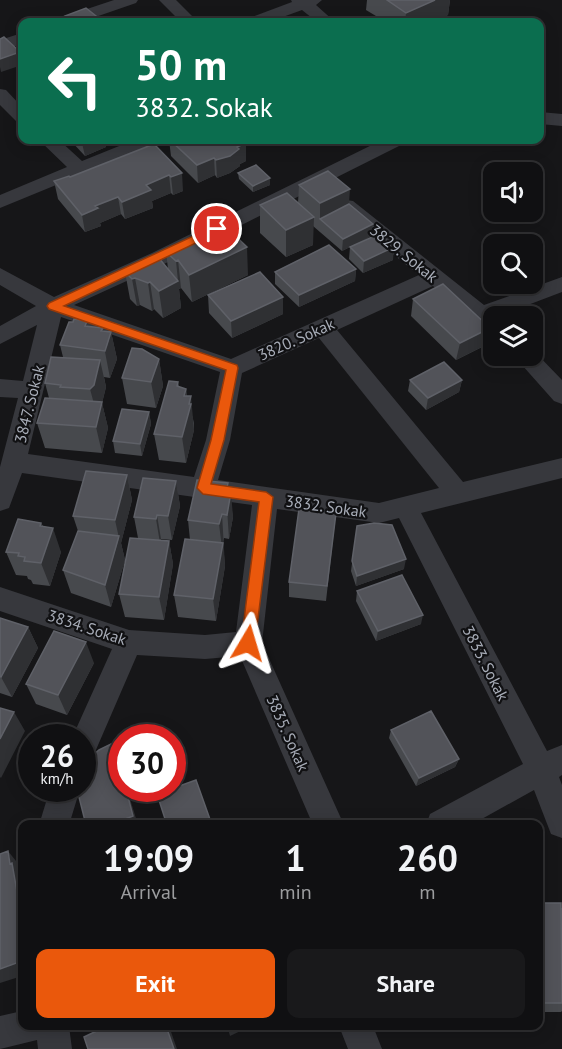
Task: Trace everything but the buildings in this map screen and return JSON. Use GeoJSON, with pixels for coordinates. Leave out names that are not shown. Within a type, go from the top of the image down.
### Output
{"type":"FeatureCollection","features":[{"type":"Feature","properties":{"kind":"street"},"geometry":{"type":"LineString","coordinates":[[78,18],[130,0]]}},
{"type":"Feature","properties":{"kind":"street"},"geometry":{"type":"LineString","coordinates":[[167,0],[186,18]]}},
{"type":"Feature","properties":{"kind":"street"},"geometry":{"type":"LineString","coordinates":[[265,18],[306,1],[323,18]]}},
{"type":"Feature","properties":{"kind":"street"},"geometry":{"type":"LineString","coordinates":[[0,46],[18,39]]}},
{"type":"Feature","properties":{"kind":"street"},"geometry":{"type":"LineString","coordinates":[[0,94],[15,112]]}},
{"type":"Feature","properties":{"kind":"street"},"geometry":{"type":"LineString","coordinates":[[544,118],[562,120]]}},
{"type":"Feature","properties":{"kind":"street"},"geometry":{"type":"LineString","coordinates":[[52,144],[79,168]]}},
{"type":"Feature","properties":{"kind":"street"},"geometry":{"type":"LineString","coordinates":[[0,202],[139,144]]}},
{"type":"Feature","properties":{"kind":"street"},"geometry":{"type":"LineString","coordinates":[[0,311],[8,332],[53,306],[388,144]]}},
{"type":"Feature","properties":{"kind":"street","name":"3829. Sokak"},"geometry":{"type":"LineString","coordinates":[[315,181],[483,316]]}},
{"type":"Feature","properties":{"kind":"street"},"geometry":{"type":"LineString","coordinates":[[0,275],[53,306],[232,368],[218,440],[203,488]]}},
{"type":"Feature","properties":{"kind":"street","name":"3820. Sokak"},"geometry":{"type":"LineString","coordinates":[[232,368],[434,277]]}},
{"type":"Feature","properties":{"kind":"street"},"geometry":{"type":"LineString","coordinates":[[515,306],[562,284]]}},
{"type":"Feature","properties":{"kind":"street","name":"3847. Sokak"},"geometry":{"type":"LineString","coordinates":[[0,501],[14,462],[53,306]]}},
{"type":"Feature","properties":{"kind":"street"},"geometry":{"type":"LineString","coordinates":[[322,327],[458,494]]}},
{"type":"Feature","properties":{"kind":"street"},"geometry":{"type":"LineString","coordinates":[[534,366],[562,395]]}},
{"type":"Feature","properties":{"kind":"street"},"geometry":{"type":"LineString","coordinates":[[0,388],[32,391]]}},
{"type":"Feature","properties":{"kind":"street","name":"3832. Sokak"},"geometry":{"type":"LineString","coordinates":[[14,462],[379,513],[562,468]]}},
{"type":"Feature","properties":{"kind":"street"},"geometry":{"type":"LineString","coordinates":[[248,643],[266,497]]}},
{"type":"Feature","properties":{"kind":"street","name":"3833. Sokak"},"geometry":{"type":"LineString","coordinates":[[405,506],[551,764],[562,823]]}},
{"type":"Feature","properties":{"kind":"street","name":"3834. Sokak"},"geometry":{"type":"LineString","coordinates":[[0,598],[129,642],[205,647],[248,643]]}},
{"type":"Feature","properties":{"kind":"street"},"geometry":{"type":"LineString","coordinates":[[93,724],[129,642]]}},
{"type":"Feature","properties":{"kind":"street","name":"3835. Sokak"},"geometry":{"type":"LineString","coordinates":[[248,643],[327,820]]}},
{"type":"Feature","properties":{"kind":"street"},"geometry":{"type":"LineString","coordinates":[[450,820],[551,764]]}},
{"type":"Feature","properties":{"kind":"street"},"geometry":{"type":"LineString","coordinates":[[56,820],[61,802]]}},
{"type":"Feature","properties":{"kind":"street"},"geometry":{"type":"LineString","coordinates":[[0,1033],[18,1029]]}},
{"type":"Feature","properties":{"kind":"street"},"geometry":{"type":"LineString","coordinates":[[53,1030],[55,1049]]}},
{"type":"Feature","properties":{"kind":"street"},"geometry":{"type":"LineString","coordinates":[[358,1030],[365,1049]]}},
{"type":"Feature","properties":{"kind":"route"},"geometry":{"type":"LineString","coordinates":[[217,229],[53,306],[232,368],[218,440],[203,488],[266,497],[248,643]]}}]}
